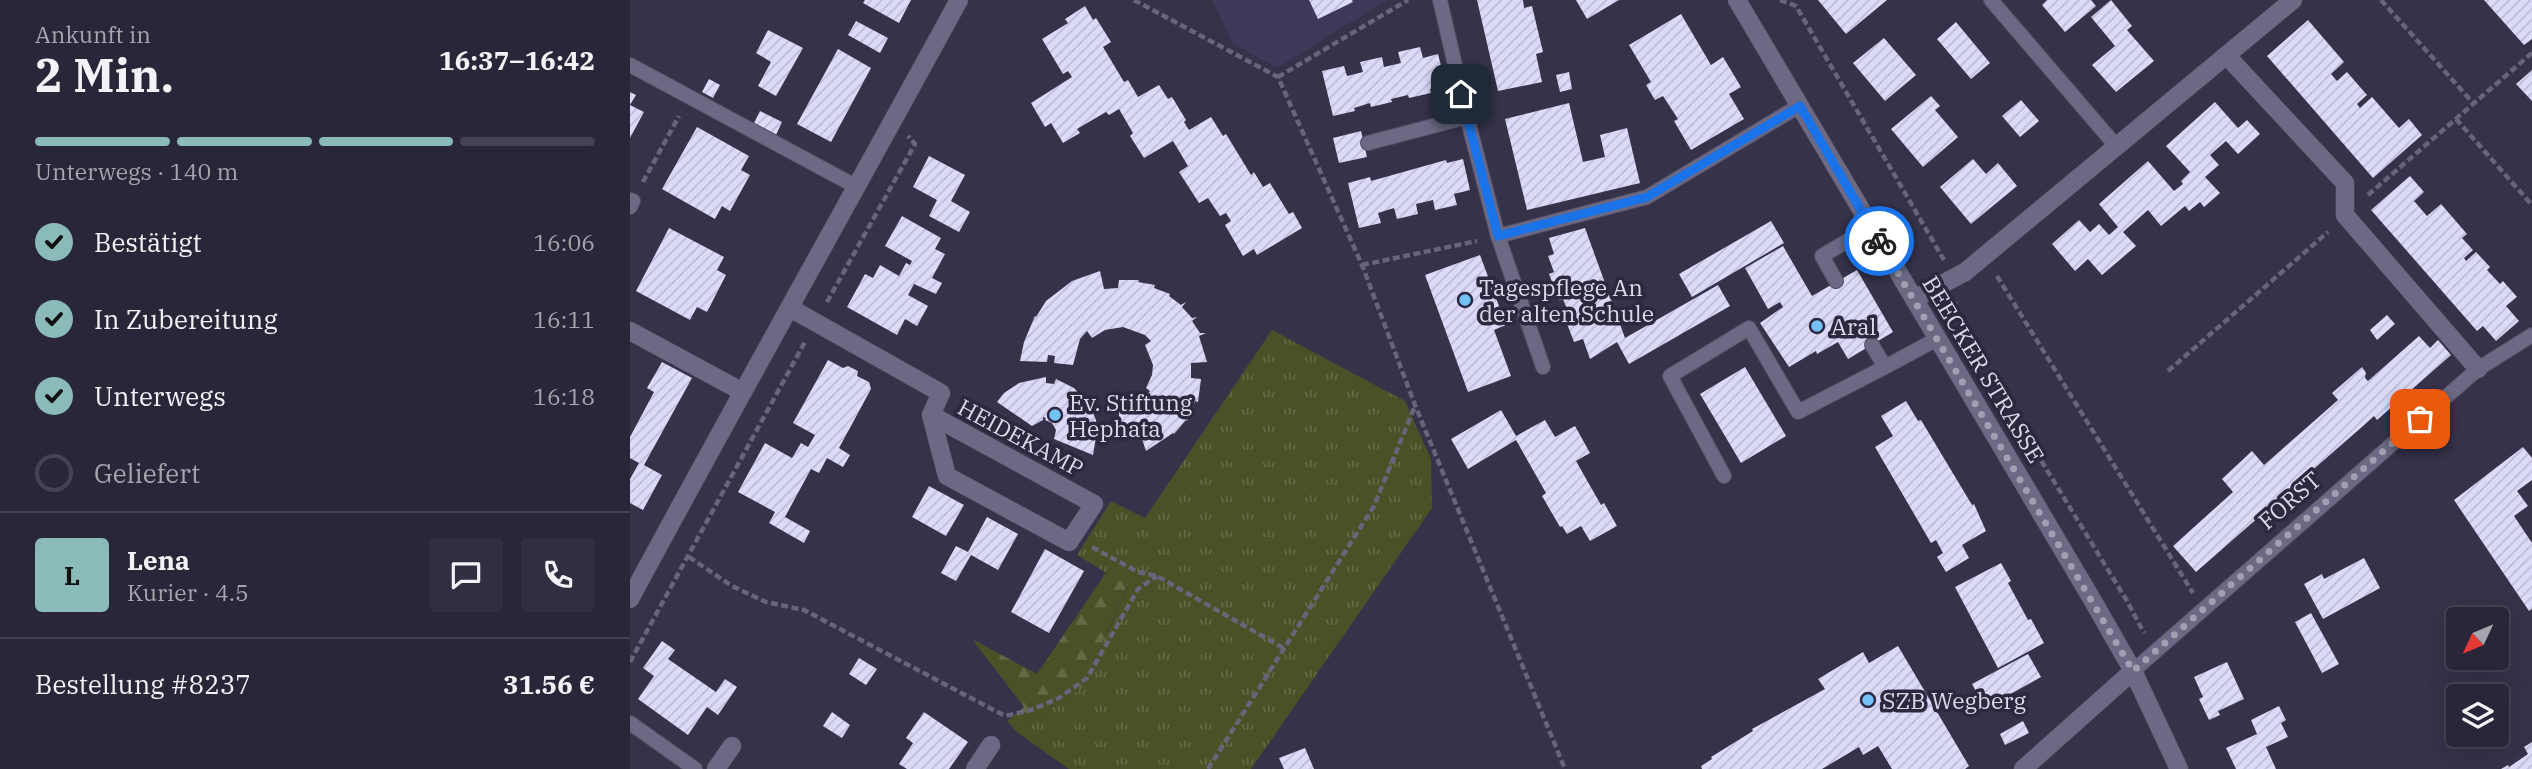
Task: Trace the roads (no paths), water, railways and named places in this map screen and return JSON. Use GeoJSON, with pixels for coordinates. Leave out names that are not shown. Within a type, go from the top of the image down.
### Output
{"type":"FeatureCollection","features":[{"type":"Feature","properties":{"kind":"street"},"geometry":{"type":"LineString","coordinates":[[630,599],[741,391],[790,308],[959,0]]}},
{"type":"Feature","properties":{"kind":"street","name":"BEECKER STRASSE"},"geometry":{"type":"LineString","coordinates":[[1737,0],[2133,671],[2179,769]]}},
{"type":"Feature","properties":{"kind":"street"},"geometry":{"type":"LineString","coordinates":[[1914,299],[1965,272],[2293,0]]}},
{"type":"Feature","properties":{"kind":"street"},"geometry":{"type":"LineString","coordinates":[[2227,56],[2345,183],[2345,215],[2479,369]]}},
{"type":"Feature","properties":{"kind":"street","name":"HEIDEKAMP"},"geometry":{"type":"LineString","coordinates":[[790,308],[941,393],[930,415],[947,476],[1069,542],[1094,504],[930,415]]}},
{"type":"Feature","properties":{"kind":"street"},"geometry":{"type":"LineString","coordinates":[[630,331],[741,391]]}},
{"type":"Feature","properties":{"kind":"street"},"geometry":{"type":"LineString","coordinates":[[2023,769],[2133,671]]}},
{"type":"Feature","properties":{"kind":"street"},"geometry":{"type":"LineString","coordinates":[[975,769],[991,745]]}},
{"type":"Feature","properties":{"kind":"street"},"geometry":{"type":"LineString","coordinates":[[716,769],[732,746]]}},
{"type":"Feature","properties":{"kind":"lane"},"geometry":{"type":"LineString","coordinates":[[1440,0],[1498,236],[1543,367]]}},
{"type":"Feature","properties":{"kind":"lane"},"geometry":{"type":"LineString","coordinates":[[1991,0],[2117,148]]}},
{"type":"Feature","properties":{"kind":"lane"},"geometry":{"type":"LineString","coordinates":[[630,65],[857,187]]}},
{"type":"Feature","properties":{"kind":"lane"},"geometry":{"type":"LineString","coordinates":[[1498,236],[1647,197],[1800,106]]}},
{"type":"Feature","properties":{"kind":"lane"},"geometry":{"type":"LineString","coordinates":[[1368,143],[1467,117]]}},
{"type":"Feature","properties":{"kind":"lane"},"geometry":{"type":"LineString","coordinates":[[1836,281],[1822,256],[1871,227]]}},
{"type":"Feature","properties":{"kind":"lane"},"geometry":{"type":"LineString","coordinates":[[1724,476],[1670,376],[1749,328],[1798,412],[1937,339]]}},
{"type":"Feature","properties":{"kind":"lane","name":"FORST"},"geometry":{"type":"LineString","coordinates":[[2133,671],[2479,369],[2532,335]]}},
{"type":"Feature","properties":{"kind":"lane"},"geometry":{"type":"LineString","coordinates":[[1871,345],[1885,368]]}},
{"type":"Feature","properties":{"kind":"lane"},"geometry":{"type":"LineString","coordinates":[[630,723],[695,769]]}},
{"type":"Feature","properties":{"kind":"place","name":"Tagespflege An der alten Schule"},"geometry":{"type":"Point","coordinates":[1465,300]}},
{"type":"Feature","properties":{"kind":"place","name":"Aral"},"geometry":{"type":"Point","coordinates":[1817,326]}},
{"type":"Feature","properties":{"kind":"place","name":"Ev. Stiftung Hephata"},"geometry":{"type":"Point","coordinates":[1055,415]}},
{"type":"Feature","properties":{"kind":"place","name":"SZB Wegberg"},"geometry":{"type":"Point","coordinates":[1868,700]}}]}
